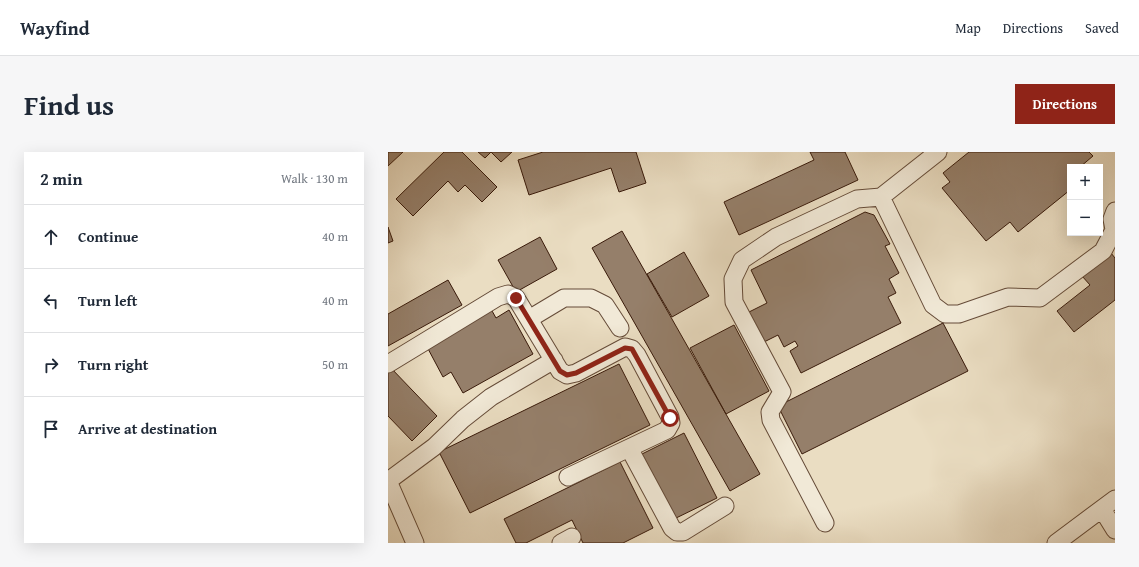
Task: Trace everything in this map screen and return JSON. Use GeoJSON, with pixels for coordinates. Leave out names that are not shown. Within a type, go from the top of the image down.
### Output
{"type":"FeatureCollection","features":[{"type":"Feature","properties":{"kind":"street"},"geometry":{"type":"LineString","coordinates":[[826,523],[771,420],[770,412],[782,392],[734,302],[733,279],[742,260],[776,237],[857,199],[881,197],[938,152]]}},
{"type":"Feature","properties":{"kind":"street"},"geometry":{"type":"LineString","coordinates":[[881,197],[933,305],[945,314],[959,314],[1008,297],[1040,298],[1102,251],[1114,234],[1112,219],[1115,211]]}},
{"type":"Feature","properties":{"kind":"street"},"geometry":{"type":"LineString","coordinates":[[388,364],[498,296],[508,294],[516,298],[560,371],[567,375],[576,373],[625,348],[632,349],[667,410],[671,423],[667,430],[568,477]]}},
{"type":"Feature","properties":{"kind":"street"},"geometry":{"type":"LineString","coordinates":[[529,319],[564,298],[591,298],[605,305],[620,328]]}},
{"type":"Feature","properties":{"kind":"street"},"geometry":{"type":"LineString","coordinates":[[415,543],[388,481],[434,447],[463,419],[490,397],[554,360]]}},
{"type":"Feature","properties":{"kind":"street"},"geometry":{"type":"LineString","coordinates":[[630,448],[672,528],[677,532],[683,532],[725,506]]}},
{"type":"Feature","properties":{"kind":"street"},"geometry":{"type":"LineString","coordinates":[[1056,543],[1108,504],[1115,530]]}},
{"type":"Feature","properties":{"kind":"building"},"geometry":{"type":"Polygon","coordinates":[[[388,152],[403,152],[388,166],[388,152]]]}},
{"type":"Feature","properties":{"kind":"building"},"geometry":{"type":"Polygon","coordinates":[[[444,152],[462,152],[497,187],[482,202],[465,185],[458,192],[448,181],[413,216],[396,199],[444,152]]]}},
{"type":"Feature","properties":{"kind":"building"},"geometry":{"type":"Polygon","coordinates":[[[478,152],[491,152],[485,158],[478,152]]]}},
{"type":"Feature","properties":{"kind":"building"},"geometry":{"type":"Polygon","coordinates":[[[491,152],[512,152],[501,162],[491,152]]]}},
{"type":"Feature","properties":{"kind":"building"},"geometry":{"type":"Polygon","coordinates":[[[543,152],[636,152],[646,183],[619,192],[611,168],[529,195],[518,160],[543,152]]]}},
{"type":"Feature","properties":{"kind":"building"},"geometry":{"type":"Polygon","coordinates":[[[810,152],[845,152],[858,180],[739,235],[724,202],[814,160],[810,152]]]}},
{"type":"Feature","properties":{"kind":"building"},"geometry":{"type":"Polygon","coordinates":[[[969,152],[1089,152],[1093,156],[1084,164],[1067,164],[1067,192],[1018,232],[1010,222],[986,241],[942,188],[950,182],[943,173],[969,152]]]}},
{"type":"Feature","properties":{"kind":"building"},"geometry":{"type":"Polygon","coordinates":[[[865,212],[874,215],[890,244],[885,246],[899,273],[889,279],[896,293],[888,297],[901,323],[801,373],[790,351],[798,346],[795,341],[784,347],[778,335],[760,344],[745,314],[767,303],[751,270],[865,212]]]}},
{"type":"Feature","properties":{"kind":"building"},"geometry":{"type":"Polygon","coordinates":[[[388,227],[393,241],[388,243],[388,227]]]}},
{"type":"Feature","properties":{"kind":"building"},"geometry":{"type":"Polygon","coordinates":[[[622,231],[760,474],[730,491],[592,248],[622,231]]]}},
{"type":"Feature","properties":{"kind":"building"},"geometry":{"type":"Polygon","coordinates":[[[540,237],[557,269],[516,292],[498,260],[540,237]]]}},
{"type":"Feature","properties":{"kind":"building"},"geometry":{"type":"Polygon","coordinates":[[[684,252],[709,296],[672,317],[647,274],[684,252]]]}},
{"type":"Feature","properties":{"kind":"building"},"geometry":{"type":"Polygon","coordinates":[[[1111,253],[1115,258],[1115,300],[1074,332],[1057,311],[1090,285],[1082,276],[1111,253]]]}},
{"type":"Feature","properties":{"kind":"building"},"geometry":{"type":"Polygon","coordinates":[[[448,280],[462,305],[388,346],[388,314],[448,280]]]}},
{"type":"Feature","properties":{"kind":"building"},"geometry":{"type":"Polygon","coordinates":[[[491,309],[496,318],[509,310],[533,354],[463,393],[451,372],[443,377],[426,345],[491,309]]]}},
{"type":"Feature","properties":{"kind":"building"},"geometry":{"type":"Polygon","coordinates":[[[943,323],[968,371],[802,454],[778,406],[943,323]]]}},
{"type":"Feature","properties":{"kind":"building"},"geometry":{"type":"Polygon","coordinates":[[[734,325],[769,391],[726,414],[690,348],[734,325]]]}},
{"type":"Feature","properties":{"kind":"building"},"geometry":{"type":"Polygon","coordinates":[[[619,364],[650,425],[470,513],[439,452],[619,364]]]}},
{"type":"Feature","properties":{"kind":"building"},"geometry":{"type":"Polygon","coordinates":[[[390,367],[437,416],[412,441],[388,416],[388,369],[390,367]]]}},
{"type":"Feature","properties":{"kind":"building"},"geometry":{"type":"Polygon","coordinates":[[[684,433],[717,498],[670,521],[638,456],[684,433]]]}},
{"type":"Feature","properties":{"kind":"building"},"geometry":{"type":"Polygon","coordinates":[[[620,462],[653,528],[623,543],[583,543],[572,520],[526,543],[516,543],[504,519],[620,462]]]}},
{"type":"Feature","properties":{"kind":"route"},"geometry":{"type":"LineString","coordinates":[[516,298],[560,371],[567,375],[576,373],[625,348],[632,349],[637,355],[670,418]]}}]}
